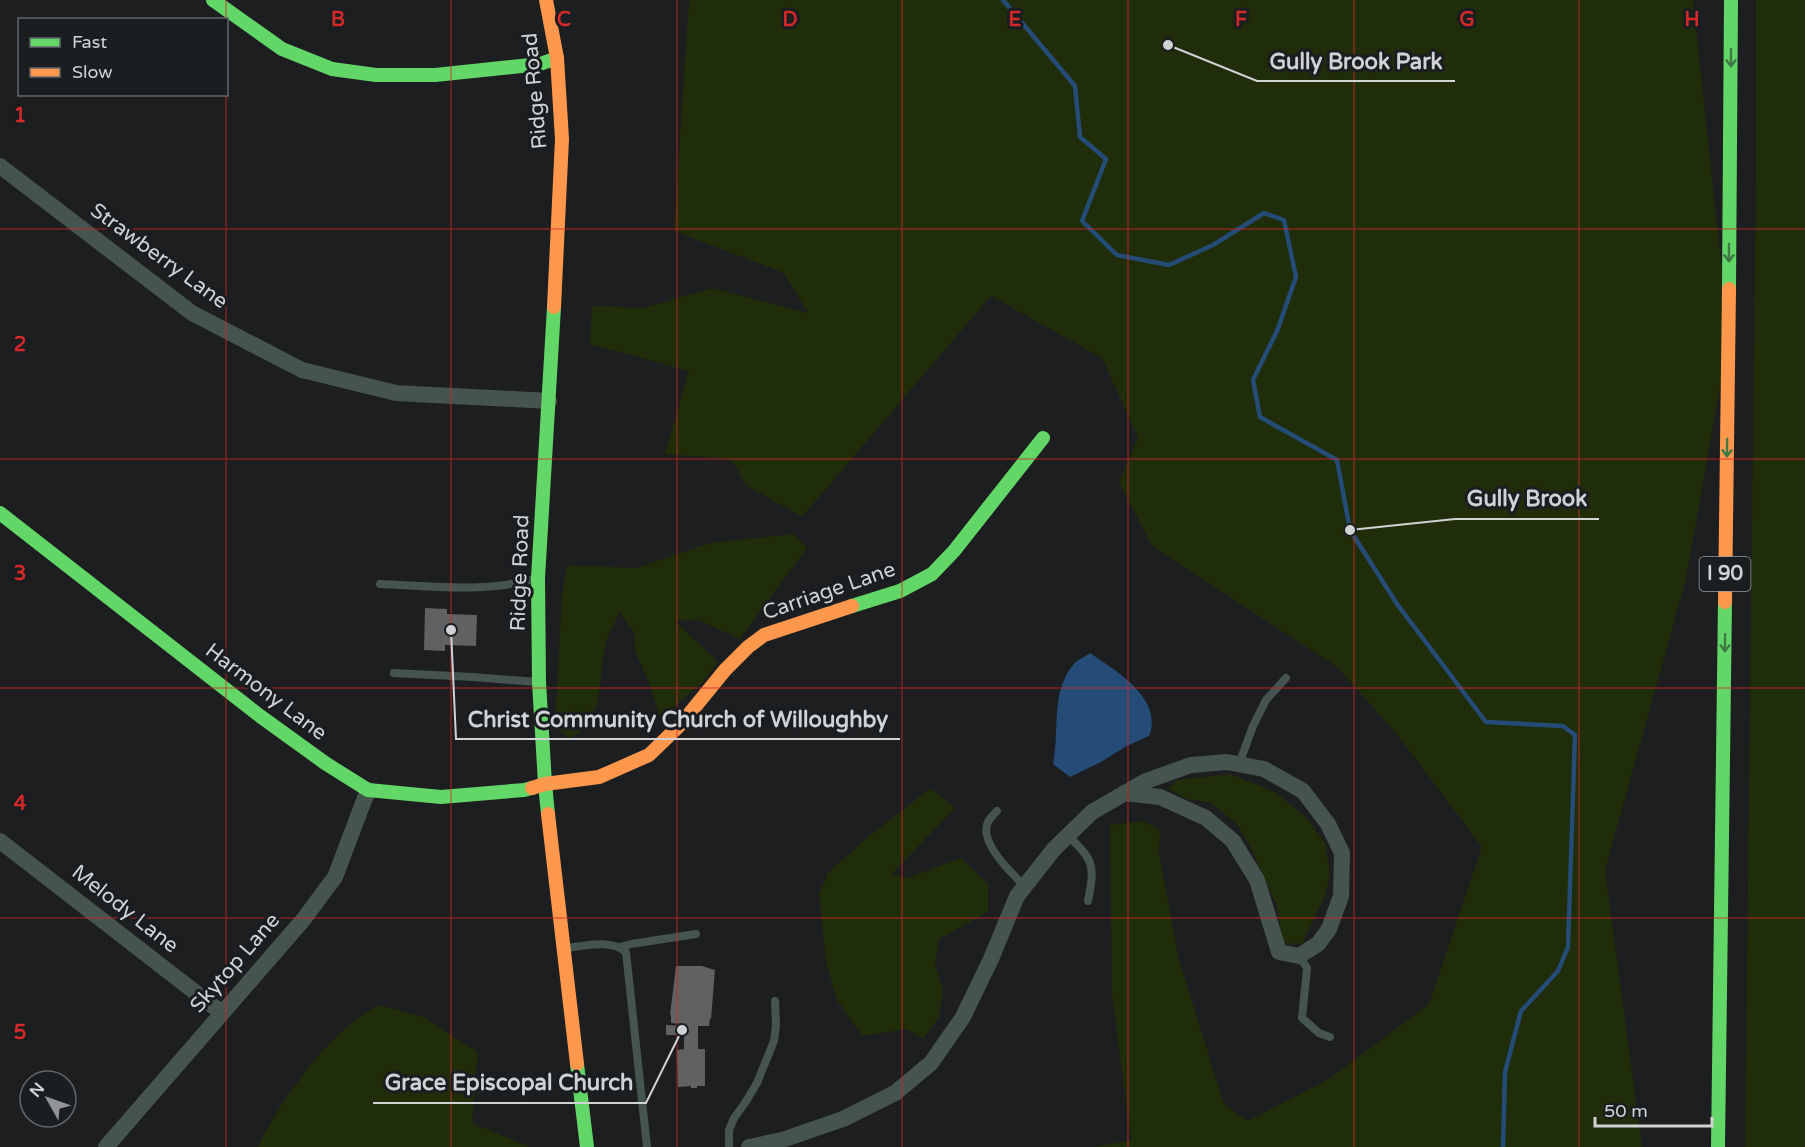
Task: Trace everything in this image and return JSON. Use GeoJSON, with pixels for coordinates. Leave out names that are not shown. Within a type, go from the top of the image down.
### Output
{"type":"FeatureCollection","features":[{"type":"Feature","properties":{"kind":"main road"},"geometry":{"type":"LineString","coordinates":[[213,0],[282,49],[332,69],[376,75],[435,75],[540,64],[557,58]]}},
{"type":"Feature","properties":{"kind":"main road","name":"Ridge Road"},"geometry":{"type":"LineString","coordinates":[[546,0],[557,58],[562,140],[538,578],[539,682],[545,784],[587,1147]]}},
{"type":"Feature","properties":{"kind":"main road","name":"I 90"},"geometry":{"type":"LineString","coordinates":[[1718,1147],[1731,0]]}},
{"type":"Feature","properties":{"kind":"main road","name":"Carriage Lane"},"geometry":{"type":"LineString","coordinates":[[545,784],[599,777],[649,755],[681,724],[725,670],[764,635],[900,591],[932,574],[954,551],[1043,438]]}},
{"type":"Feature","properties":{"kind":"main road","name":"Harmony Lane"},"geometry":{"type":"LineString","coordinates":[[0,513],[260,716],[325,763],[368,790],[441,797],[524,790],[545,784]]}},
{"type":"Feature","properties":{"kind":"street","name":"Strawberry Lane"},"geometry":{"type":"LineString","coordinates":[[0,166],[192,313],[302,370],[396,393],[549,401]]}},
{"type":"Feature","properties":{"kind":"street"},"geometry":{"type":"LineString","coordinates":[[749,1147],[782,1140],[843,1119],[896,1093],[931,1063],[963,1017],[991,959],[1017,896],[1054,849],[1092,812],[1124,793],[1146,781],[1191,765],[1227,762],[1264,769],[1303,791],[1329,824],[1342,853],[1341,896],[1329,929],[1318,944],[1299,956],[1279,952],[1257,880],[1233,841],[1206,818],[1160,797],[1124,793]]}},
{"type":"Feature","properties":{"kind":"street","name":"Skytop Lane"},"geometry":{"type":"LineString","coordinates":[[106,1147],[303,920],[334,877],[368,790]]}},
{"type":"Feature","properties":{"kind":"street","name":"Melody Lane"},"geometry":{"type":"LineString","coordinates":[[0,841],[222,1013]]}},
{"type":"Feature","properties":{"kind":"lane"},"geometry":{"type":"LineString","coordinates":[[380,584],[476,587],[521,583],[538,578]]}},
{"type":"Feature","properties":{"kind":"lane"},"geometry":{"type":"LineString","coordinates":[[394,673],[472,676],[539,682]]}},
{"type":"Feature","properties":{"kind":"lane"},"geometry":{"type":"LineString","coordinates":[[1239,764],[1253,726],[1266,700],[1286,678]]}},
{"type":"Feature","properties":{"kind":"lane"},"geometry":{"type":"LineString","coordinates":[[997,811],[987,823],[988,838],[994,852],[1025,886]]}},
{"type":"Feature","properties":{"kind":"lane"},"geometry":{"type":"LineString","coordinates":[[1068,836],[1084,851],[1091,864],[1092,880],[1088,901]]}},
{"type":"Feature","properties":{"kind":"lane"},"geometry":{"type":"LineString","coordinates":[[565,949],[592,944],[620,947],[696,934]]}},
{"type":"Feature","properties":{"kind":"lane"},"geometry":{"type":"LineString","coordinates":[[620,947],[626,952],[647,1147]]}},
{"type":"Feature","properties":{"kind":"lane"},"geometry":{"type":"LineString","coordinates":[[1299,956],[1307,968],[1302,1018],[1320,1033],[1330,1037]]}},
{"type":"Feature","properties":{"kind":"lane"},"geometry":{"type":"LineString","coordinates":[[729,1147],[729,1130],[734,1118],[757,1083],[774,1041],[776,1001]]}},
{"type":"Feature","properties":{"kind":"green space"},"geometry":{"type":"Polygon","coordinates":[[[689,0],[1693,0],[1729,336],[1686,579],[1605,870],[1642,1147],[1094,1147],[1131,1140],[1112,995],[1110,825],[1143,821],[1160,829],[1159,853],[1179,960],[1224,1104],[1248,1121],[1327,1080],[1429,1004],[1482,847],[1396,733],[1337,667],[1152,546],[1119,482],[1138,438],[1102,358],[991,296],[802,517],[747,486],[731,459],[665,454],[689,371],[590,344],[592,306],[643,308],[713,288],[808,313],[784,273],[674,231],[689,0]]]}},
{"type":"Feature","properties":{"kind":"green space"},"geometry":{"type":"Polygon","coordinates":[[[1756,0],[1805,0],[1805,1147],[1745,1147],[1756,0]]]}},
{"type":"Feature","properties":{"kind":"green space"},"geometry":{"type":"Polygon","coordinates":[[[794,534],[807,548],[740,639],[698,620],[675,621],[718,662],[702,683],[660,718],[650,685],[635,651],[634,633],[620,612],[606,643],[598,697],[590,719],[570,739],[555,727],[562,595],[567,565],[636,568],[710,543],[794,534]]]}},
{"type":"Feature","properties":{"kind":"green space"},"geometry":{"type":"Polygon","coordinates":[[[1230,774],[1275,792],[1308,819],[1325,843],[1330,874],[1325,896],[1302,944],[1283,943],[1277,906],[1251,848],[1237,824],[1211,803],[1187,799],[1168,789],[1177,780],[1230,774]]]}},
{"type":"Feature","properties":{"kind":"green space"},"geometry":{"type":"Polygon","coordinates":[[[931,788],[955,808],[892,874],[907,878],[961,858],[988,884],[988,912],[939,939],[935,964],[943,991],[939,1017],[923,1039],[907,1029],[862,1036],[837,1000],[826,962],[819,894],[828,873],[870,835],[931,788]]]}},
{"type":"Feature","properties":{"kind":"green space"},"geometry":{"type":"Polygon","coordinates":[[[380,1005],[423,1017],[478,1052],[472,1123],[530,1147],[258,1147],[286,1098],[322,1051],[353,1022],[380,1005]]]}},
{"type":"Feature","properties":{"kind":"water"},"geometry":{"type":"Polygon","coordinates":[[[1090,653],[1135,687],[1150,710],[1152,723],[1149,736],[1070,777],[1053,764],[1059,699],[1066,675],[1076,662],[1090,653]]]}},
{"type":"Feature","properties":{"kind":"building"},"geometry":{"type":"Polygon","coordinates":[[[425,608],[447,609],[447,614],[477,615],[476,646],[445,645],[445,651],[424,650],[425,608]]]}},
{"type":"Feature","properties":{"kind":"building"},"geometry":{"type":"Polygon","coordinates":[[[676,966],[702,966],[715,970],[709,1026],[698,1026],[698,1049],[705,1049],[705,1086],[697,1086],[697,1088],[678,1087],[677,1050],[684,1049],[684,1035],[666,1035],[666,1025],[684,1026],[684,1024],[671,1023],[676,966]]]}},
{"type":"Feature","properties":{"kind":"waterway"},"geometry":{"type":"LineString","coordinates":[[1003,0],[1075,86],[1080,137],[1106,159],[1082,221],[1117,255],[1169,265],[1213,245],[1264,213],[1284,220],[1296,277],[1277,331],[1253,380],[1260,417],[1337,460],[1350,530],[1397,604],[1486,722],[1563,726],[1575,735],[1568,947],[1558,971],[1521,1011],[1505,1072],[1503,1147]]}},
{"type":"Feature","properties":{"kind":"traffic: fast"},"geometry":{"type":"LineString","coordinates":[[213,0],[282,49],[332,69],[376,75],[435,75],[540,64],[557,58]]}},
{"type":"Feature","properties":{"kind":"traffic: fast"},"geometry":{"type":"LineString","coordinates":[[1729,289],[1731,0]]}},
{"type":"Feature","properties":{"kind":"traffic: fast"},"geometry":{"type":"LineString","coordinates":[[548,814],[539,682],[538,578],[554,307]]}},
{"type":"Feature","properties":{"kind":"traffic: fast"},"geometry":{"type":"LineString","coordinates":[[852,606],[900,591],[932,574],[954,551],[1043,438]]}},
{"type":"Feature","properties":{"kind":"traffic: fast"},"geometry":{"type":"LineString","coordinates":[[0,513],[260,716],[325,763],[368,790],[441,797],[532,788]]}},
{"type":"Feature","properties":{"kind":"traffic: fast"},"geometry":{"type":"LineString","coordinates":[[1718,1147],[1725,602]]}},
{"type":"Feature","properties":{"kind":"traffic: fast"},"geometry":{"type":"LineString","coordinates":[[577,1064],[587,1147]]}},
{"type":"Feature","properties":{"kind":"traffic: slow"},"geometry":{"type":"LineString","coordinates":[[546,0],[557,58],[562,139],[554,307]]}},
{"type":"Feature","properties":{"kind":"traffic: slow"},"geometry":{"type":"LineString","coordinates":[[1725,602],[1729,289]]}},
{"type":"Feature","properties":{"kind":"traffic: slow"},"geometry":{"type":"LineString","coordinates":[[532,788],[545,784],[599,777],[649,755],[681,724],[725,670],[764,635],[852,606]]}},
{"type":"Feature","properties":{"kind":"traffic: slow"},"geometry":{"type":"LineString","coordinates":[[548,814],[577,1064]]}},
{"type":"Feature","properties":{"kind":"place","name":"Gully Brook Park"},"geometry":{"type":"Point","coordinates":[1168,45]}},
{"type":"Feature","properties":{"kind":"place","name":"Gully Brook"},"geometry":{"type":"Point","coordinates":[1350,530]}},
{"type":"Feature","properties":{"kind":"place","name":"Christ Community Church of Willoughby"},"geometry":{"type":"Point","coordinates":[451,630]}},
{"type":"Feature","properties":{"kind":"place","name":"Grace Episcopal Church"},"geometry":{"type":"Point","coordinates":[682,1030]}}]}
